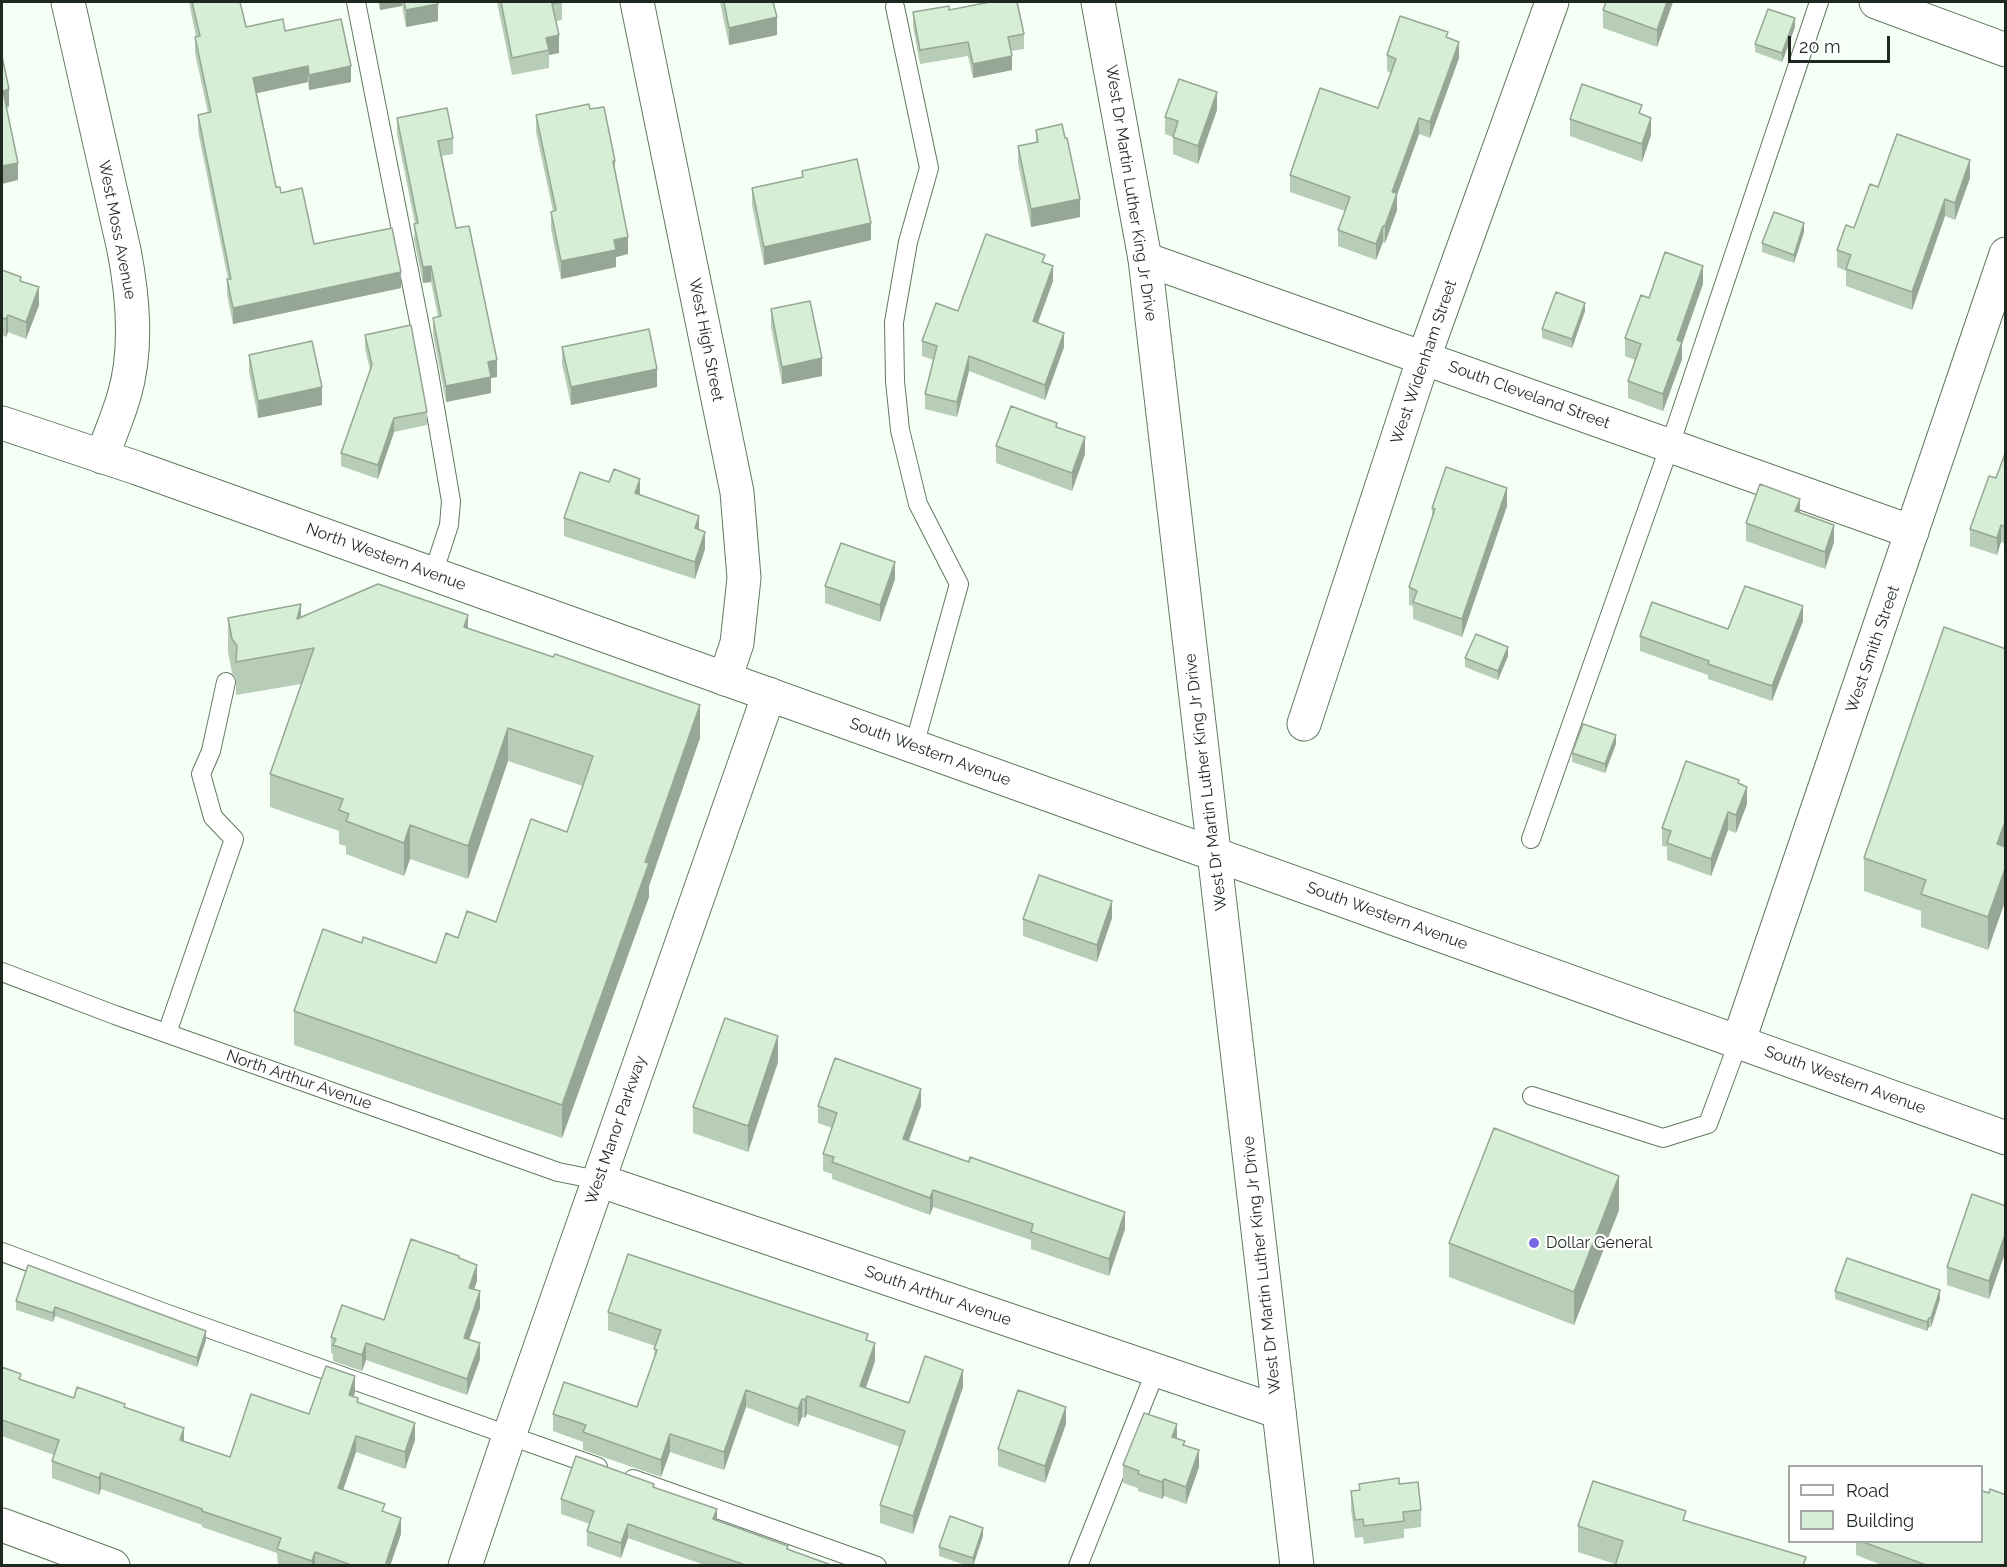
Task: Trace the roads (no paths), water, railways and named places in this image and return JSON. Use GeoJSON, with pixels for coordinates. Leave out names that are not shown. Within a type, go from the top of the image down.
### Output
{"type":"FeatureCollection","features":[{"type":"Feature","properties":{"kind":"street","name":"West Moss Avenue"},"geometry":{"type":"LineString","coordinates":[[68,2],[124,250],[133,309],[130,370],[124,396],[102,457]]}},
{"type":"Feature","properties":{"kind":"street","name":"West High Street"},"geometry":{"type":"LineString","coordinates":[[638,2],[737,492],[744,578],[737,643],[725,679]]}},
{"type":"Feature","properties":{"kind":"street","name":"West Dr Martin Luther King Jr Drive"},"geometry":{"type":"LineString","coordinates":[[1098,2],[1145,259],[1297,1566]]}},
{"type":"Feature","properties":{"kind":"street","name":"West Widenham Street"},"geometry":{"type":"LineString","coordinates":[[1304,724],[1424,357],[1552,2]]}},
{"type":"Feature","properties":{"kind":"street"},"geometry":{"type":"LineString","coordinates":[[1876,2],[2006,50]]}},
{"type":"Feature","properties":{"kind":"street","name":"West Smith Street"},"geometry":{"type":"LineString","coordinates":[[1738,1043],[2006,254]]}},
{"type":"Feature","properties":{"kind":"street","name":"South Cleveland Street"},"geometry":{"type":"LineString","coordinates":[[1145,259],[1912,532]]}},
{"type":"Feature","properties":{"kind":"street","name":"North Western Avenue"},"geometry":{"type":"LineString","coordinates":[[2,423],[769,694]]}},
{"type":"Feature","properties":{"kind":"street","name":"South Western Avenue"},"geometry":{"type":"LineString","coordinates":[[769,694],[2006,1138]]}},
{"type":"Feature","properties":{"kind":"street","name":"West Manor Parkway"},"geometry":{"type":"LineString","coordinates":[[465,1566],[769,694]]}},
{"type":"Feature","properties":{"kind":"street","name":"South Arthur Avenue"},"geometry":{"type":"LineString","coordinates":[[598,1180],[1279,1412]]}},
{"type":"Feature","properties":{"kind":"street"},"geometry":{"type":"LineString","coordinates":[[2,1525],[113,1566]]}},
{"type":"Feature","properties":{"kind":"lane"},"geometry":{"type":"LineString","coordinates":[[356,2],[428,367],[451,501],[449,525],[433,574]]}},
{"type":"Feature","properties":{"kind":"lane"},"geometry":{"type":"LineString","coordinates":[[1530,839],[1670,445],[1819,2]]}},
{"type":"Feature","properties":{"kind":"lane"},"geometry":{"type":"LineString","coordinates":[[895,7],[929,168],[908,242],[894,322],[900,430],[918,504],[959,584],[914,746]]}},
{"type":"Feature","properties":{"kind":"lane"},"geometry":{"type":"LineString","coordinates":[[167,1034],[234,839],[213,817],[201,774],[211,751],[226,682]]}},
{"type":"Feature","properties":{"kind":"lane","name":"North Arthur Avenue"},"geometry":{"type":"LineString","coordinates":[[2,972],[167,1034],[558,1172],[598,1180]]}},
{"type":"Feature","properties":{"kind":"lane"},"geometry":{"type":"LineString","coordinates":[[1533,1096],[1664,1138],[1708,1124],[1738,1043]]}},
{"type":"Feature","properties":{"kind":"lane"},"geometry":{"type":"LineString","coordinates":[[2,1252],[509,1436],[877,1566]]}},
{"type":"Feature","properties":{"kind":"lane"},"geometry":{"type":"LineString","coordinates":[[1078,1566],[1156,1370]]}},
{"type":"Feature","properties":{"kind":"place","name":"Dollar General"},"geometry":{"type":"Point","coordinates":[1534,1243]}}]}
